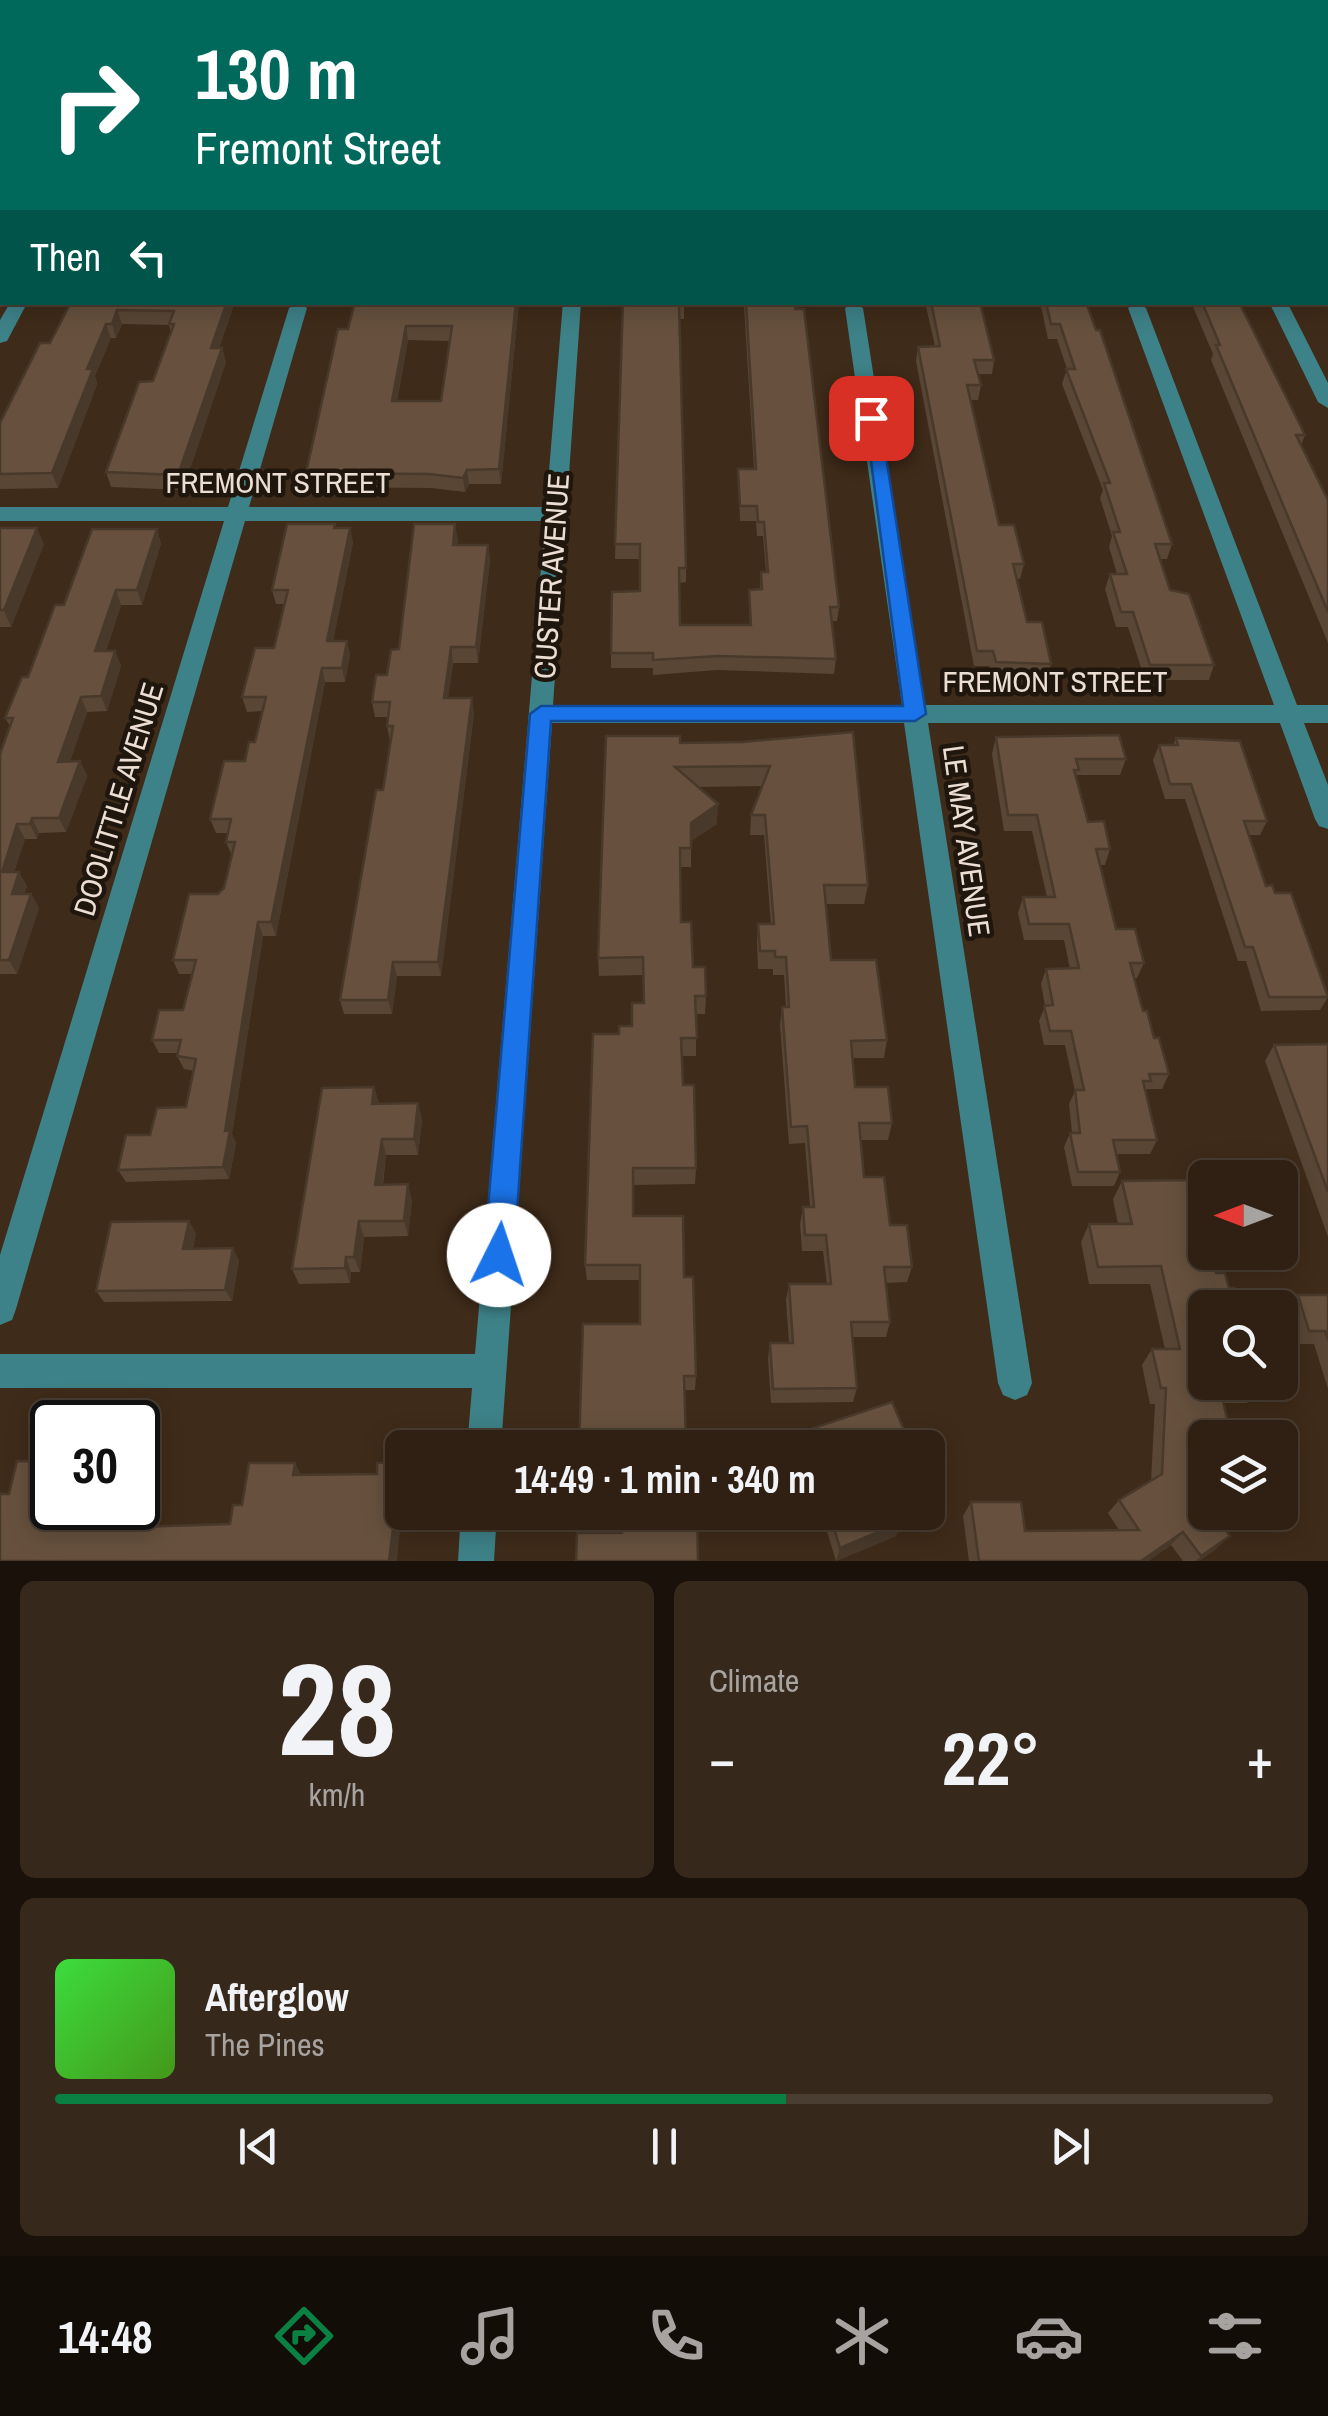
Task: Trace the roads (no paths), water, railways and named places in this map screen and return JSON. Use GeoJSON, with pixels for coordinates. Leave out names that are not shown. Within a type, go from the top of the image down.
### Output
{"type":"FeatureCollection","features":[{"type":"Feature","properties":{"kind":"street","name":"CUSTER AVENUE"},"geometry":{"type":"LineString","coordinates":[[485,1430],[572,305]]}},
{"type":"Feature","properties":{"kind":"street"},"geometry":{"type":"LineString","coordinates":[[1280,305],[1328,402]]}},
{"type":"Feature","properties":{"kind":"street"},"geometry":{"type":"LineString","coordinates":[[0,337],[16,308]]}},
{"type":"Feature","properties":{"kind":"street","name":"DOOLITTLE AVENUE"},"geometry":{"type":"LineString","coordinates":[[0,1309],[298,308]]}},
{"type":"Feature","properties":{"kind":"street","name":"LE MAY AVENUE"},"geometry":{"type":"LineString","coordinates":[[854,308],[1015,1383]]}},
{"type":"Feature","properties":{"kind":"street"},"geometry":{"type":"LineString","coordinates":[[1137,308],[1328,818]]}},
{"type":"Feature","properties":{"kind":"street","name":"FREMONT STREET"},"geometry":{"type":"LineString","coordinates":[[0,514],[556,514]]}},
{"type":"Feature","properties":{"kind":"street","name":"FREMONT STREET"},"geometry":{"type":"LineString","coordinates":[[541,714],[1328,714]]}},
{"type":"Feature","properties":{"kind":"street"},"geometry":{"type":"LineString","coordinates":[[0,1370],[490,1371]]}},
{"type":"Feature","properties":{"kind":"street"},"geometry":{"type":"LineString","coordinates":[[476,1561],[479,1530]]}}]}
